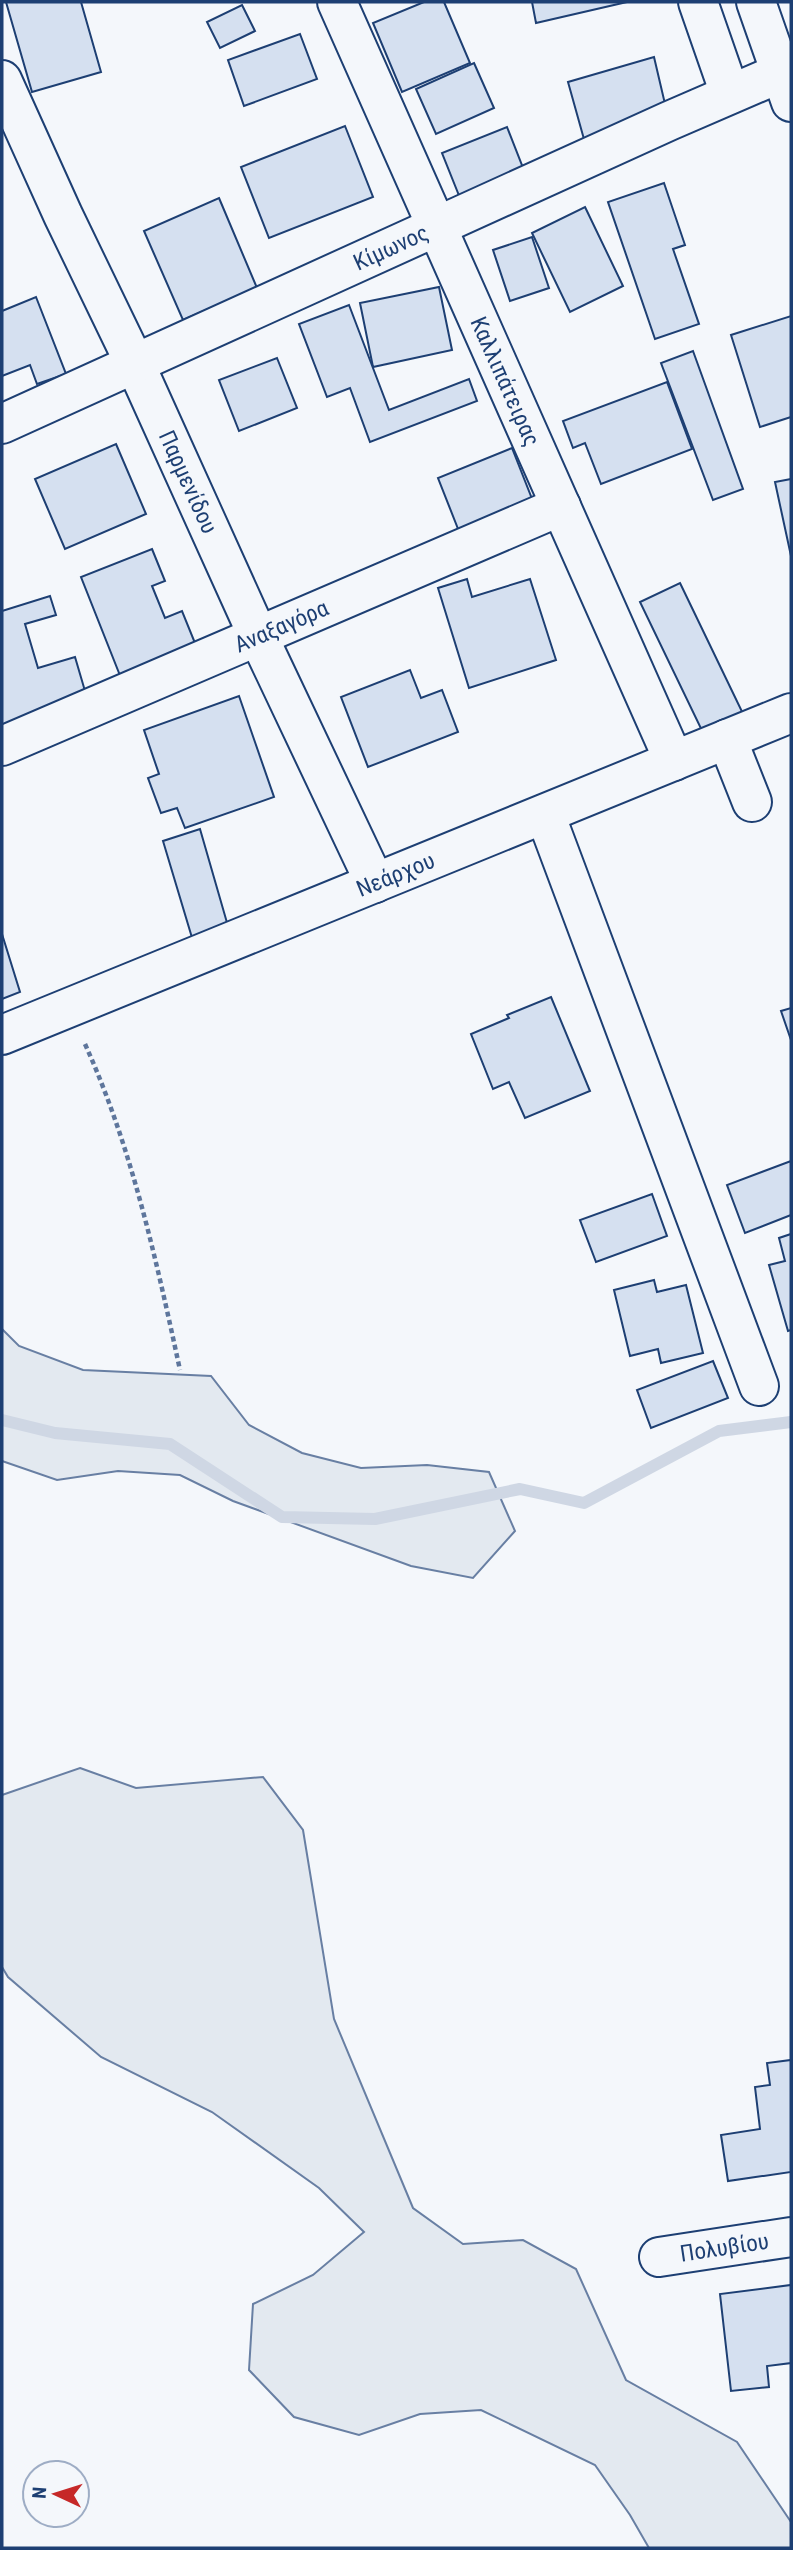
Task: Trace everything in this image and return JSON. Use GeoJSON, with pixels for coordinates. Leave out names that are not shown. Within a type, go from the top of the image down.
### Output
{"type":"FeatureCollection","features":[{"type":"Feature","properties":{"kind":"street","name":"Καλλιπάτειρας"},"geometry":{"type":"LineString","coordinates":[[337,2],[674,761]]}},
{"type":"Feature","properties":{"kind":"street"},"geometry":{"type":"LineString","coordinates":[[698,2],[730,93]]}},
{"type":"Feature","properties":{"kind":"street"},"geometry":{"type":"LineString","coordinates":[[756,2],[786,88]]}},
{"type":"Feature","properties":{"kind":"street","name":"Παρμενίδου"},"geometry":{"type":"LineString","coordinates":[[2,79],[258,636],[375,883]]}},
{"type":"Feature","properties":{"kind":"street","name":"Κίμωνος"},"geometry":{"type":"LineString","coordinates":[[2,424],[730,93],[786,88]]}},
{"type":"Feature","properties":{"kind":"street","name":"Αναξαγόρα"},"geometry":{"type":"LineString","coordinates":[[2,746],[561,506]]}},
{"type":"Feature","properties":{"kind":"street","name":"Νεάρχου"},"geometry":{"type":"LineString","coordinates":[[2,1035],[791,713]]}},
{"type":"Feature","properties":{"kind":"street"},"geometry":{"type":"LineString","coordinates":[[727,739],[752,802]]}},
{"type":"Feature","properties":{"kind":"street"},"geometry":{"type":"LineString","coordinates":[[545,814],[759,1386]]}},
{"type":"Feature","properties":{"kind":"street","name":"Πολυβίου"},"geometry":{"type":"LineString","coordinates":[[659,2257],[791,2237]]}},
{"type":"Feature","properties":{"kind":"path"},"geometry":{"type":"LineString","coordinates":[[69,1008],[105,1088],[131,1170],[153,1248],[180,1370]]}},
{"type":"Feature","properties":{"kind":"shaded area"},"geometry":{"type":"Polygon","coordinates":[[[2,1329],[19,1346],[83,1370],[211,1376],[249,1425],[302,1453],[361,1468],[427,1465],[489,1472],[515,1531],[473,1578],[411,1566],[233,1501],[180,1475],[118,1471],[57,1480],[2,1461],[2,1329]]]}},
{"type":"Feature","properties":{"kind":"shaded area"},"geometry":{"type":"Polygon","coordinates":[[[80,1768],[136,1788],[263,1777],[303,1830],[334,2019],[413,2208],[463,2244],[523,2240],[576,2269],[626,2380],[737,2442],[791,2522],[791,2548],[649,2548],[595,2465],[481,2410],[420,2414],[359,2435],[294,2417],[249,2370],[253,2304],[313,2275],[364,2232],[319,2188],[212,2112],[101,2057],[8,1977],[2,1967],[2,1795],[80,1768]]]}},
{"type":"Feature","properties":{"kind":"building"},"geometry":{"type":"Polygon","coordinates":[[[6,2],[81,2],[101,72],[32,92],[6,2]]]}},
{"type":"Feature","properties":{"kind":"building"},"geometry":{"type":"Polygon","coordinates":[[[424,2],[444,2],[470,63],[402,92],[373,23],[424,2]]]}},
{"type":"Feature","properties":{"kind":"building"},"geometry":{"type":"Polygon","coordinates":[[[532,2],[627,2],[536,23],[532,2]]]}},
{"type":"Feature","properties":{"kind":"building"},"geometry":{"type":"Polygon","coordinates":[[[242,5],[255,31],[220,48],[207,22],[242,5]]]}},
{"type":"Feature","properties":{"kind":"building"},"geometry":{"type":"Polygon","coordinates":[[[300,34],[317,79],[244,106],[228,60],[300,34]]]}},
{"type":"Feature","properties":{"kind":"building"},"geometry":{"type":"Polygon","coordinates":[[[654,57],[669,121],[587,150],[568,82],[654,57]]]}},
{"type":"Feature","properties":{"kind":"building"},"geometry":{"type":"Polygon","coordinates":[[[474,63],[494,108],[436,134],[416,89],[474,63]]]}},
{"type":"Feature","properties":{"kind":"building"},"geometry":{"type":"Polygon","coordinates":[[[345,126],[373,197],[269,238],[241,167],[345,126]]]}},
{"type":"Feature","properties":{"kind":"building"},"geometry":{"type":"Polygon","coordinates":[[[507,127],[525,173],[460,198],[442,153],[507,127]]]}},
{"type":"Feature","properties":{"kind":"building"},"geometry":{"type":"Polygon","coordinates":[[[664,183],[685,245],[673,249],[699,324],[655,339],[608,202],[664,183]]]}},
{"type":"Feature","properties":{"kind":"building"},"geometry":{"type":"Polygon","coordinates":[[[219,198],[257,288],[183,320],[144,231],[219,198]]]}},
{"type":"Feature","properties":{"kind":"building"},"geometry":{"type":"Polygon","coordinates":[[[585,207],[623,286],[570,312],[532,233],[585,207]]]}},
{"type":"Feature","properties":{"kind":"building"},"geometry":{"type":"Polygon","coordinates":[[[532,237],[549,288],[510,301],[493,250],[532,237]]]}},
{"type":"Feature","properties":{"kind":"building"},"geometry":{"type":"Polygon","coordinates":[[[439,287],[452,350],[373,367],[360,303],[439,287]]]}},
{"type":"Feature","properties":{"kind":"building"},"geometry":{"type":"Polygon","coordinates":[[[36,297],[66,374],[37,384],[30,365],[2,376],[2,311],[36,297]]]}},
{"type":"Feature","properties":{"kind":"building"},"geometry":{"type":"Polygon","coordinates":[[[349,305],[389,410],[469,379],[477,401],[370,442],[350,388],[327,397],[299,324],[349,305]]]}},
{"type":"Feature","properties":{"kind":"building"},"geometry":{"type":"Polygon","coordinates":[[[791,316],[791,417],[760,427],[731,335],[791,316]]]}},
{"type":"Feature","properties":{"kind":"building"},"geometry":{"type":"Polygon","coordinates":[[[693,351],[743,489],[713,500],[661,363],[693,351]]]}},
{"type":"Feature","properties":{"kind":"building"},"geometry":{"type":"Polygon","coordinates":[[[277,358],[297,408],[239,431],[219,380],[277,358]]]}},
{"type":"Feature","properties":{"kind":"building"},"geometry":{"type":"Polygon","coordinates":[[[667,382],[692,449],[601,484],[585,443],[573,448],[563,421],[667,382]]]}},
{"type":"Feature","properties":{"kind":"building"},"geometry":{"type":"Polygon","coordinates":[[[116,444],[146,514],[65,549],[35,479],[116,444]]]}},
{"type":"Feature","properties":{"kind":"building"},"geometry":{"type":"Polygon","coordinates":[[[512,448],[536,509],[462,539],[438,478],[512,448]]]}},
{"type":"Feature","properties":{"kind":"building"},"geometry":{"type":"Polygon","coordinates":[[[791,479],[791,556],[775,482],[791,479]]]}},
{"type":"Feature","properties":{"kind":"building"},"geometry":{"type":"Polygon","coordinates":[[[152,549],[165,581],[152,586],[165,618],[182,611],[197,648],[121,678],[81,577],[152,549]]]}},
{"type":"Feature","properties":{"kind":"building"},"geometry":{"type":"Polygon","coordinates":[[[467,579],[472,597],[530,579],[556,660],[469,688],[438,588],[467,579]]]}},
{"type":"Feature","properties":{"kind":"building"},"geometry":{"type":"Polygon","coordinates":[[[680,583],[747,722],[707,741],[640,602],[680,583]]]}},
{"type":"Feature","properties":{"kind":"building"},"geometry":{"type":"Polygon","coordinates":[[[50,596],[56,615],[25,624],[38,668],[75,657],[90,708],[2,735],[2,611],[50,596]]]}},
{"type":"Feature","properties":{"kind":"building"},"geometry":{"type":"Polygon","coordinates":[[[410,670],[421,698],[442,690],[458,732],[368,767],[341,697],[410,670]]]}},
{"type":"Feature","properties":{"kind":"building"},"geometry":{"type":"Polygon","coordinates":[[[239,696],[274,797],[185,828],[177,808],[161,813],[148,778],[159,774],[144,730],[239,696]]]}},
{"type":"Feature","properties":{"kind":"building"},"geometry":{"type":"Polygon","coordinates":[[[200,829],[232,940],[196,951],[163,841],[200,829]]]}},
{"type":"Feature","properties":{"kind":"building"},"geometry":{"type":"Polygon","coordinates":[[[2,934],[20,992],[2,999],[2,934]]]}},
{"type":"Feature","properties":{"kind":"building"},"geometry":{"type":"Polygon","coordinates":[[[551,997],[590,1091],[525,1118],[509,1082],[493,1089],[471,1034],[509,1018],[507,1015],[551,997]]]}},
{"type":"Feature","properties":{"kind":"building"},"geometry":{"type":"Polygon","coordinates":[[[791,1008],[791,1040],[781,1011],[791,1008]]]}},
{"type":"Feature","properties":{"kind":"building"},"geometry":{"type":"Polygon","coordinates":[[[791,1161],[791,1215],[745,1233],[727,1185],[791,1161]]]}},
{"type":"Feature","properties":{"kind":"building"},"geometry":{"type":"Polygon","coordinates":[[[652,1194],[667,1236],[596,1262],[580,1220],[652,1194]]]}},
{"type":"Feature","properties":{"kind":"building"},"geometry":{"type":"Polygon","coordinates":[[[791,1234],[791,1330],[788,1331],[769,1265],[785,1261],[779,1238],[791,1234]]]}},
{"type":"Feature","properties":{"kind":"building"},"geometry":{"type":"Polygon","coordinates":[[[654,1280],[657,1292],[686,1285],[703,1353],[661,1363],[658,1349],[630,1356],[614,1290],[654,1280]]]}},
{"type":"Feature","properties":{"kind":"building"},"geometry":{"type":"Polygon","coordinates":[[[713,1361],[728,1398],[651,1428],[637,1390],[713,1361]]]}},
{"type":"Feature","properties":{"kind":"building"},"geometry":{"type":"Polygon","coordinates":[[[791,2060],[791,2172],[728,2181],[721,2135],[760,2129],[755,2087],[770,2085],[767,2063],[791,2060]]]}},
{"type":"Feature","properties":{"kind":"building"},"geometry":{"type":"Polygon","coordinates":[[[791,2285],[791,2363],[767,2366],[769,2387],[731,2391],[720,2294],[791,2285]]]}},
{"type":"Feature","properties":{"kind":"waterway"},"geometry":{"type":"LineString","coordinates":[[2,1420],[55,1433],[170,1444],[282,1517],[375,1519],[520,1489],[584,1503],[719,1431],[791,1422]]}}]}
